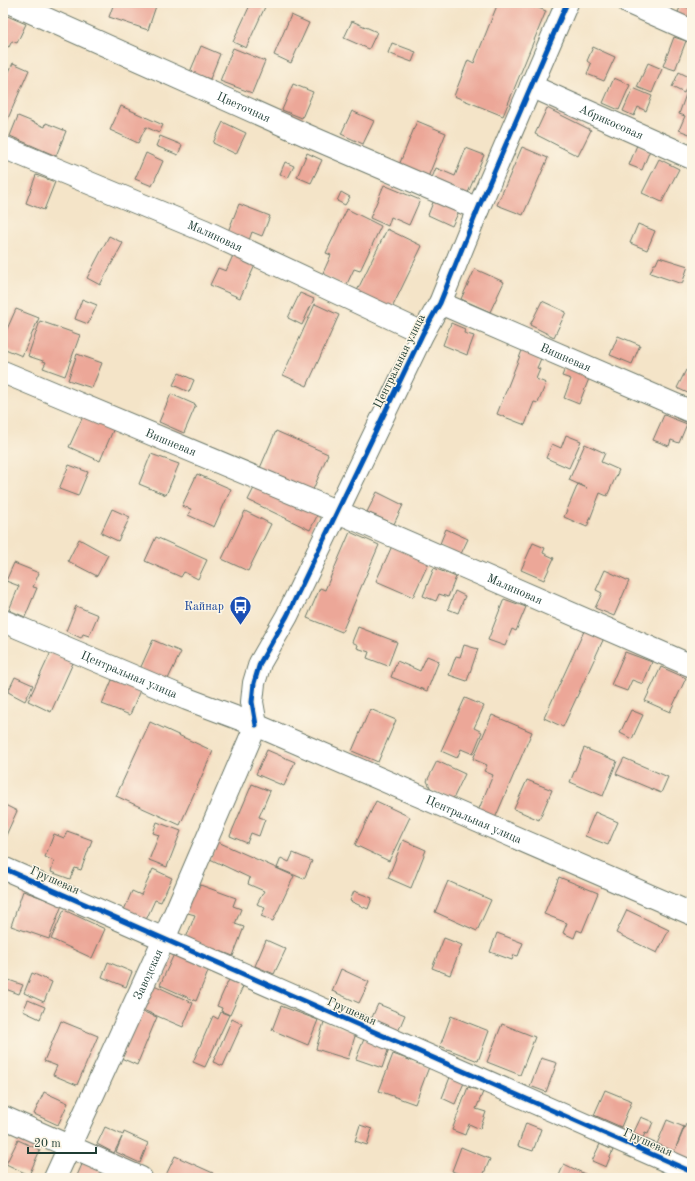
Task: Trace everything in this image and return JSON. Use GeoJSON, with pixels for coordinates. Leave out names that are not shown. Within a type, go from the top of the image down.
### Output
{"type":"FeatureCollection","features":[{"type":"Feature","properties":{"kind":"street","name":"Цветочная"},"geometry":{"type":"LineString","coordinates":[[11,3],[306,135],[478,209]]}},
{"type":"Feature","properties":{"kind":"street"},"geometry":{"type":"LineString","coordinates":[[629,3],[692,31]]}},
{"type":"Feature","properties":{"kind":"street","name":"Центральная улица"},"geometry":{"type":"LineString","coordinates":[[256,725],[252,702],[254,683],[260,663],[287,616],[423,333],[440,303],[564,4]]}},
{"type":"Feature","properties":{"kind":"street","name":"Абрикосовая"},"geometry":{"type":"LineString","coordinates":[[531,86],[692,158]]}},
{"type":"Feature","properties":{"kind":"street","name":"Малиновая"},"geometry":{"type":"LineString","coordinates":[[3,147],[204,231],[423,333]]}},
{"type":"Feature","properties":{"kind":"street","name":"Вишневая"},"geometry":{"type":"LineString","coordinates":[[440,303],[692,412]]}},
{"type":"Feature","properties":{"kind":"street","name":"Вишневая"},"geometry":{"type":"LineString","coordinates":[[3,372],[338,512]]}},
{"type":"Feature","properties":{"kind":"street","name":"Малиновая"},"geometry":{"type":"LineString","coordinates":[[338,512],[692,666]]}},
{"type":"Feature","properties":{"kind":"street","name":"Центральная улица"},"geometry":{"type":"LineString","coordinates":[[3,621],[187,699],[256,725],[692,914]]}},
{"type":"Feature","properties":{"kind":"street","name":"Заводская"},"geometry":{"type":"LineString","coordinates":[[55,1178],[164,939],[256,725]]}},
{"type":"Feature","properties":{"kind":"street","name":"Грушевая"},"geometry":{"type":"LineString","coordinates":[[3,868],[692,1172]]}},
{"type":"Feature","properties":{"kind":"street"},"geometry":{"type":"LineString","coordinates":[[3,1117],[141,1178]]}},
{"type":"Feature","properties":{"kind":"building"},"geometry":{"type":"Polygon","coordinates":[[[114,3],[157,3],[148,30],[109,17],[114,3]]]}},
{"type":"Feature","properties":{"kind":"building"},"geometry":{"type":"Polygon","coordinates":[[[251,3],[257,3],[265,7],[246,48],[233,42],[251,3]]]}},
{"type":"Feature","properties":{"kind":"building"},"geometry":{"type":"Polygon","coordinates":[[[498,3],[526,3],[546,11],[503,116],[454,96],[468,60],[474,63],[498,3]]]}},
{"type":"Feature","properties":{"kind":"building"},"geometry":{"type":"Polygon","coordinates":[[[681,5],[691,9],[686,21],[676,17],[681,5]]]}},
{"type":"Feature","properties":{"kind":"building"},"geometry":{"type":"Polygon","coordinates":[[[5,15],[26,24],[17,43],[12,41],[9,47],[3,44],[3,20],[5,15]]]}},
{"type":"Feature","properties":{"kind":"building"},"geometry":{"type":"Polygon","coordinates":[[[291,15],[309,23],[291,63],[274,55],[291,15]]]}},
{"type":"Feature","properties":{"kind":"building"},"geometry":{"type":"Polygon","coordinates":[[[352,21],[377,32],[369,49],[344,38],[352,21]]]}},
{"type":"Feature","properties":{"kind":"building"},"geometry":{"type":"Polygon","coordinates":[[[674,37],[686,41],[675,70],[663,66],[674,37]]]}},
{"type":"Feature","properties":{"kind":"building"},"geometry":{"type":"Polygon","coordinates":[[[392,43],[416,52],[412,62],[388,53],[392,43]]]}},
{"type":"Feature","properties":{"kind":"building"},"geometry":{"type":"Polygon","coordinates":[[[201,46],[220,54],[210,79],[190,72],[201,46]]]}},
{"type":"Feature","properties":{"kind":"building"},"geometry":{"type":"Polygon","coordinates":[[[593,47],[615,57],[604,81],[587,74],[591,64],[587,61],[593,47]]]}},
{"type":"Feature","properties":{"kind":"building"},"geometry":{"type":"Polygon","coordinates":[[[233,48],[265,61],[252,93],[220,81],[233,48]]]}},
{"type":"Feature","properties":{"kind":"building"},"geometry":{"type":"Polygon","coordinates":[[[13,63],[29,70],[3,130],[3,85],[13,63]]]}},
{"type":"Feature","properties":{"kind":"building"},"geometry":{"type":"Polygon","coordinates":[[[648,63],[662,69],[652,93],[637,87],[648,63]]]}},
{"type":"Feature","properties":{"kind":"building"},"geometry":{"type":"Polygon","coordinates":[[[679,72],[691,78],[684,93],[672,87],[679,72]]]}},
{"type":"Feature","properties":{"kind":"building"},"geometry":{"type":"Polygon","coordinates":[[[614,78],[630,85],[619,110],[603,103],[614,78]]]}},
{"type":"Feature","properties":{"kind":"building"},"geometry":{"type":"Polygon","coordinates":[[[293,84],[313,92],[302,118],[282,110],[293,84]]]}},
{"type":"Feature","properties":{"kind":"building"},"geometry":{"type":"Polygon","coordinates":[[[689,86],[692,86],[692,135],[679,130],[685,116],[679,114],[689,86]]]}},
{"type":"Feature","properties":{"kind":"building"},"geometry":{"type":"Polygon","coordinates":[[[633,88],[652,96],[646,111],[638,107],[634,116],[623,111],[633,88]]]}},
{"type":"Feature","properties":{"kind":"building"},"geometry":{"type":"Polygon","coordinates":[[[121,106],[163,125],[159,133],[146,127],[138,143],[110,130],[121,106]]]}},
{"type":"Feature","properties":{"kind":"building"},"geometry":{"type":"Polygon","coordinates":[[[547,108],[591,130],[578,156],[535,134],[547,108]]]}},
{"type":"Feature","properties":{"kind":"building"},"geometry":{"type":"Polygon","coordinates":[[[352,111],[374,121],[363,144],[341,134],[352,111]]]}},
{"type":"Feature","properties":{"kind":"building"},"geometry":{"type":"Polygon","coordinates":[[[18,116],[45,127],[46,123],[66,131],[56,156],[10,136],[18,116]]]}},
{"type":"Feature","properties":{"kind":"building"},"geometry":{"type":"Polygon","coordinates":[[[417,121],[446,133],[426,182],[397,170],[417,121]]]}},
{"type":"Feature","properties":{"kind":"building"},"geometry":{"type":"Polygon","coordinates":[[[223,122],[246,133],[236,154],[213,143],[223,122]]]}},
{"type":"Feature","properties":{"kind":"building"},"geometry":{"type":"Polygon","coordinates":[[[160,136],[182,145],[178,155],[156,146],[160,136]]]}},
{"type":"Feature","properties":{"kind":"building"},"geometry":{"type":"Polygon","coordinates":[[[637,145],[650,150],[642,170],[629,165],[637,145]]]}},
{"type":"Feature","properties":{"kind":"building"},"geometry":{"type":"Polygon","coordinates":[[[522,147],[548,158],[523,215],[497,205],[522,147]]]}},
{"type":"Feature","properties":{"kind":"building"},"geometry":{"type":"Polygon","coordinates":[[[466,148],[484,155],[465,200],[429,185],[436,168],[455,176],[466,148]]]}},
{"type":"Feature","properties":{"kind":"building"},"geometry":{"type":"Polygon","coordinates":[[[146,153],[163,161],[152,186],[135,179],[146,153]]]}},
{"type":"Feature","properties":{"kind":"building"},"geometry":{"type":"Polygon","coordinates":[[[307,153],[322,160],[311,183],[297,177],[307,153]]]}},
{"type":"Feature","properties":{"kind":"building"},"geometry":{"type":"Polygon","coordinates":[[[659,159],[679,169],[662,202],[642,193],[659,159]]]}},
{"type":"Feature","properties":{"kind":"building"},"geometry":{"type":"Polygon","coordinates":[[[285,162],[294,166],[288,178],[280,174],[285,162]]]}},
{"type":"Feature","properties":{"kind":"building"},"geometry":{"type":"Polygon","coordinates":[[[36,175],[55,182],[44,210],[26,203],[36,175]]]}},
{"type":"Feature","properties":{"kind":"building"},"geometry":{"type":"Polygon","coordinates":[[[384,185],[420,200],[409,225],[391,217],[388,226],[370,218],[384,185]]]}},
{"type":"Feature","properties":{"kind":"building"},"geometry":{"type":"Polygon","coordinates":[[[341,192],[350,197],[345,205],[337,201],[341,192]]]}},
{"type":"Feature","properties":{"kind":"building"},"geometry":{"type":"Polygon","coordinates":[[[434,200],[459,211],[452,226],[428,215],[434,200]]]}},
{"type":"Feature","properties":{"kind":"building"},"geometry":{"type":"Polygon","coordinates":[[[239,204],[270,216],[262,236],[252,232],[248,243],[227,234],[239,204]]]}},
{"type":"Feature","properties":{"kind":"building"},"geometry":{"type":"Polygon","coordinates":[[[347,209],[381,226],[360,271],[354,269],[346,286],[322,275],[331,255],[326,253],[347,209]]]}},
{"type":"Feature","properties":{"kind":"building"},"geometry":{"type":"Polygon","coordinates":[[[638,224],[655,231],[647,250],[630,243],[638,224]]]}},
{"type":"Feature","properties":{"kind":"building"},"geometry":{"type":"Polygon","coordinates":[[[387,229],[422,246],[390,312],[355,295],[387,229]]]}},
{"type":"Feature","properties":{"kind":"building"},"geometry":{"type":"Polygon","coordinates":[[[109,236],[123,243],[100,285],[87,278],[109,236]]]}},
{"type":"Feature","properties":{"kind":"building"},"geometry":{"type":"Polygon","coordinates":[[[235,251],[257,261],[240,298],[210,285],[218,268],[226,271],[235,251]]]}},
{"type":"Feature","properties":{"kind":"building"},"geometry":{"type":"Polygon","coordinates":[[[659,257],[688,266],[682,284],[650,273],[659,257]]]}},
{"type":"Feature","properties":{"kind":"building"},"geometry":{"type":"Polygon","coordinates":[[[475,269],[504,282],[490,312],[461,299],[475,269]]]}},
{"type":"Feature","properties":{"kind":"building"},"geometry":{"type":"Polygon","coordinates":[[[300,293],[314,299],[302,325],[288,318],[300,293]]]}},
{"type":"Feature","properties":{"kind":"building"},"geometry":{"type":"Polygon","coordinates":[[[82,299],[97,305],[88,324],[75,319],[82,299]]]}},
{"type":"Feature","properties":{"kind":"building"},"geometry":{"type":"Polygon","coordinates":[[[542,301],[566,312],[554,337],[530,325],[542,301]]]}},
{"type":"Feature","properties":{"kind":"building"},"geometry":{"type":"Polygon","coordinates":[[[315,304],[339,315],[307,386],[283,375],[315,304]]]}},
{"type":"Feature","properties":{"kind":"building"},"geometry":{"type":"Polygon","coordinates":[[[16,309],[39,318],[22,356],[3,348],[3,338],[16,309]]]}},
{"type":"Feature","properties":{"kind":"building"},"geometry":{"type":"Polygon","coordinates":[[[40,321],[80,335],[65,376],[43,368],[46,362],[28,356],[40,321]]]}},
{"type":"Feature","properties":{"kind":"building"},"geometry":{"type":"Polygon","coordinates":[[[451,323],[465,329],[464,333],[474,336],[467,355],[443,345],[451,323]]]}},
{"type":"Feature","properties":{"kind":"building"},"geometry":{"type":"Polygon","coordinates":[[[618,336],[640,345],[632,364],[610,355],[618,336]]]}},
{"type":"Feature","properties":{"kind":"building"},"geometry":{"type":"Polygon","coordinates":[[[523,348],[542,356],[537,368],[540,369],[536,379],[546,383],[538,403],[534,402],[525,425],[497,414],[523,348]]]}},
{"type":"Feature","properties":{"kind":"building"},"geometry":{"type":"Polygon","coordinates":[[[77,354],[102,363],[92,388],[68,380],[77,354]]]}},
{"type":"Feature","properties":{"kind":"building"},"geometry":{"type":"Polygon","coordinates":[[[566,366],[590,376],[579,404],[564,398],[571,379],[562,376],[566,366]]]}},
{"type":"Feature","properties":{"kind":"building"},"geometry":{"type":"Polygon","coordinates":[[[686,370],[692,373],[692,395],[677,388],[686,370]]]}},
{"type":"Feature","properties":{"kind":"building"},"geometry":{"type":"Polygon","coordinates":[[[179,373],[194,380],[189,392],[173,385],[179,373]]]}},
{"type":"Feature","properties":{"kind":"building"},"geometry":{"type":"Polygon","coordinates":[[[171,394],[196,405],[184,433],[159,422],[171,394]]]}},
{"type":"Feature","properties":{"kind":"building"},"geometry":{"type":"Polygon","coordinates":[[[84,414],[114,428],[100,461],[69,447],[84,414]]]}},
{"type":"Feature","properties":{"kind":"building"},"geometry":{"type":"Polygon","coordinates":[[[664,415],[687,424],[679,443],[671,440],[669,446],[653,440],[664,415]]]}},
{"type":"Feature","properties":{"kind":"building"},"geometry":{"type":"Polygon","coordinates":[[[276,431],[328,454],[310,497],[257,475],[276,431]]]}},
{"type":"Feature","properties":{"kind":"building"},"geometry":{"type":"Polygon","coordinates":[[[566,435],[581,441],[569,468],[546,458],[552,444],[561,448],[566,435]]]}},
{"type":"Feature","properties":{"kind":"building"},"geometry":{"type":"Polygon","coordinates":[[[585,444],[605,453],[601,462],[619,470],[607,496],[600,493],[587,527],[564,517],[578,484],[569,480],[585,444]]]}},
{"type":"Feature","properties":{"kind":"building"},"geometry":{"type":"Polygon","coordinates":[[[151,454],[179,464],[166,495],[139,484],[151,454]]]}},
{"type":"Feature","properties":{"kind":"building"},"geometry":{"type":"Polygon","coordinates":[[[69,465],[88,472],[78,496],[59,489],[69,465]]]}},
{"type":"Feature","properties":{"kind":"building"},"geometry":{"type":"Polygon","coordinates":[[[197,474],[231,489],[214,527],[188,515],[191,509],[182,506],[197,474]]]}},
{"type":"Feature","properties":{"kind":"building"},"geometry":{"type":"Polygon","coordinates":[[[256,484],[318,514],[310,530],[248,500],[256,484]]]}},
{"type":"Feature","properties":{"kind":"building"},"geometry":{"type":"Polygon","coordinates":[[[377,492],[403,505],[394,524],[367,512],[377,492]]]}},
{"type":"Feature","properties":{"kind":"building"},"geometry":{"type":"Polygon","coordinates":[[[112,509],[130,517],[118,541],[101,533],[112,509]]]}},
{"type":"Feature","properties":{"kind":"building"},"geometry":{"type":"Polygon","coordinates":[[[245,511],[271,524],[248,571],[222,559],[245,511]]]}},
{"type":"Feature","properties":{"kind":"building"},"geometry":{"type":"Polygon","coordinates":[[[446,529],[468,539],[460,556],[439,546],[446,529]]]}},
{"type":"Feature","properties":{"kind":"building"},"geometry":{"type":"Polygon","coordinates":[[[350,532],[379,545],[342,632],[307,618],[320,588],[325,590],[350,532]]]}},
{"type":"Feature","properties":{"kind":"building"},"geometry":{"type":"Polygon","coordinates":[[[156,537],[207,560],[198,579],[184,572],[181,577],[145,561],[156,537]]]}},
{"type":"Feature","properties":{"kind":"building"},"geometry":{"type":"Polygon","coordinates":[[[79,539],[108,555],[97,576],[68,561],[79,539]]]}},
{"type":"Feature","properties":{"kind":"building"},"geometry":{"type":"Polygon","coordinates":[[[533,543],[545,548],[543,553],[554,558],[544,580],[521,570],[533,543]]]}},
{"type":"Feature","properties":{"kind":"building"},"geometry":{"type":"Polygon","coordinates":[[[392,546],[429,562],[413,597],[376,581],[392,546]]]}},
{"type":"Feature","properties":{"kind":"building"},"geometry":{"type":"Polygon","coordinates":[[[14,563],[39,573],[33,587],[37,588],[25,617],[9,610],[19,586],[6,581],[14,563]]]}},
{"type":"Feature","properties":{"kind":"building"},"geometry":{"type":"Polygon","coordinates":[[[434,568],[456,577],[448,597],[439,594],[436,601],[423,596],[434,568]]]}},
{"type":"Feature","properties":{"kind":"building"},"geometry":{"type":"Polygon","coordinates":[[[605,570],[629,581],[614,616],[595,608],[602,593],[596,590],[605,570]]]}},
{"type":"Feature","properties":{"kind":"building"},"geometry":{"type":"Polygon","coordinates":[[[455,591],[465,596],[458,613],[448,609],[455,591]]]}},
{"type":"Feature","properties":{"kind":"building"},"geometry":{"type":"Polygon","coordinates":[[[504,599],[526,607],[516,631],[512,629],[505,646],[488,640],[504,599]]]}},
{"type":"Feature","properties":{"kind":"building"},"geometry":{"type":"Polygon","coordinates":[[[76,606],[98,615],[89,636],[83,634],[81,638],[66,631],[76,606]]]}},
{"type":"Feature","properties":{"kind":"building"},"geometry":{"type":"Polygon","coordinates":[[[358,627],[397,642],[388,666],[367,658],[369,652],[357,648],[358,645],[352,642],[358,627]]]}},
{"type":"Feature","properties":{"kind":"building"},"geometry":{"type":"Polygon","coordinates":[[[585,629],[604,638],[563,727],[544,718],[585,629]]]}},
{"type":"Feature","properties":{"kind":"building"},"geometry":{"type":"Polygon","coordinates":[[[153,640],[181,652],[167,681],[140,669],[153,640]]]}},
{"type":"Feature","properties":{"kind":"building"},"geometry":{"type":"Polygon","coordinates":[[[464,645],[478,649],[467,681],[449,675],[456,656],[460,657],[464,645]]]}},
{"type":"Feature","properties":{"kind":"building"},"geometry":{"type":"Polygon","coordinates":[[[51,652],[73,663],[51,712],[28,701],[51,652]]]}},
{"type":"Feature","properties":{"kind":"building"},"geometry":{"type":"Polygon","coordinates":[[[625,652],[652,662],[643,684],[632,680],[627,691],[611,685],[625,652]]]}},
{"type":"Feature","properties":{"kind":"building"},"geometry":{"type":"Polygon","coordinates":[[[427,656],[439,661],[427,691],[391,677],[397,661],[420,671],[427,656]]]}},
{"type":"Feature","properties":{"kind":"building"},"geometry":{"type":"Polygon","coordinates":[[[661,667],[686,678],[670,712],[645,701],[661,667]]]}},
{"type":"Feature","properties":{"kind":"building"},"geometry":{"type":"Polygon","coordinates":[[[15,677],[33,685],[25,701],[8,692],[15,677]]]}},
{"type":"Feature","properties":{"kind":"building"},"geometry":{"type":"Polygon","coordinates":[[[112,680],[140,690],[130,715],[102,704],[112,680]]]}},
{"type":"Feature","properties":{"kind":"building"},"geometry":{"type":"Polygon","coordinates":[[[465,698],[484,706],[474,728],[482,732],[473,754],[461,749],[457,758],[441,751],[465,698]]]}},
{"type":"Feature","properties":{"kind":"building"},"geometry":{"type":"Polygon","coordinates":[[[370,709],[396,720],[378,762],[352,751],[370,709]]]}},
{"type":"Feature","properties":{"kind":"building"},"geometry":{"type":"Polygon","coordinates":[[[631,710],[643,715],[632,739],[620,733],[631,710]]]}},
{"type":"Feature","properties":{"kind":"building"},"geometry":{"type":"Polygon","coordinates":[[[492,715],[532,732],[493,823],[476,816],[493,775],[484,771],[487,765],[473,759],[492,715]]]}},
{"type":"Feature","properties":{"kind":"building"},"geometry":{"type":"Polygon","coordinates":[[[150,722],[213,751],[180,825],[116,796],[150,722]]]}},
{"type":"Feature","properties":{"kind":"building"},"geometry":{"type":"Polygon","coordinates":[[[584,748],[617,761],[603,796],[570,782],[584,748]]]}},
{"type":"Feature","properties":{"kind":"building"},"geometry":{"type":"Polygon","coordinates":[[[267,750],[295,762],[284,786],[256,774],[267,750]]]}},
{"type":"Feature","properties":{"kind":"building"},"geometry":{"type":"Polygon","coordinates":[[[624,758],[668,777],[661,793],[616,774],[624,758]]]}},
{"type":"Feature","properties":{"kind":"building"},"geometry":{"type":"Polygon","coordinates":[[[437,761],[465,774],[453,799],[431,789],[427,781],[437,761]]]}},
{"type":"Feature","properties":{"kind":"building"},"geometry":{"type":"Polygon","coordinates":[[[527,780],[552,790],[539,820],[514,809],[527,780]]]}},
{"type":"Feature","properties":{"kind":"building"},"geometry":{"type":"Polygon","coordinates":[[[252,784],[270,791],[259,817],[265,819],[259,836],[251,833],[247,843],[230,836],[252,784]]]}},
{"type":"Feature","properties":{"kind":"building"},"geometry":{"type":"Polygon","coordinates":[[[376,801],[410,817],[389,861],[355,845],[376,801]]]}},
{"type":"Feature","properties":{"kind":"building"},"geometry":{"type":"Polygon","coordinates":[[[3,804],[17,811],[3,842],[3,804]]]}},
{"type":"Feature","properties":{"kind":"building"},"geometry":{"type":"Polygon","coordinates":[[[595,812],[618,822],[608,845],[585,836],[595,812]]]}},
{"type":"Feature","properties":{"kind":"building"},"geometry":{"type":"Polygon","coordinates":[[[157,822],[181,831],[167,867],[149,860],[159,835],[153,833],[157,822]]]}},
{"type":"Feature","properties":{"kind":"building"},"geometry":{"type":"Polygon","coordinates":[[[67,831],[92,840],[81,870],[75,868],[70,879],[51,872],[54,861],[45,857],[54,834],[64,838],[67,831]]]}},
{"type":"Feature","properties":{"kind":"building"},"geometry":{"type":"Polygon","coordinates":[[[403,840],[426,850],[411,888],[388,878],[403,840]]]}},
{"type":"Feature","properties":{"kind":"building"},"geometry":{"type":"Polygon","coordinates":[[[218,842],[294,876],[273,921],[261,916],[265,908],[257,904],[264,891],[248,884],[250,878],[210,859],[218,842]]]}},
{"type":"Feature","properties":{"kind":"building"},"geometry":{"type":"Polygon","coordinates":[[[293,853],[312,861],[304,879],[277,868],[281,858],[289,862],[293,853]]]}},
{"type":"Feature","properties":{"kind":"building"},"geometry":{"type":"Polygon","coordinates":[[[153,869],[172,878],[161,902],[155,900],[146,920],[124,910],[132,891],[141,895],[153,869]]]}},
{"type":"Feature","properties":{"kind":"building"},"geometry":{"type":"Polygon","coordinates":[[[559,877],[598,893],[582,932],[577,930],[574,938],[563,933],[567,923],[544,914],[559,877]]]}},
{"type":"Feature","properties":{"kind":"building"},"geometry":{"type":"Polygon","coordinates":[[[448,881],[491,900],[477,931],[435,912],[448,881]]]}},
{"type":"Feature","properties":{"kind":"building"},"geometry":{"type":"Polygon","coordinates":[[[195,883],[236,898],[233,906],[241,909],[235,924],[244,927],[233,956],[186,938],[195,915],[184,912],[195,883]]]}},
{"type":"Feature","properties":{"kind":"building"},"geometry":{"type":"Polygon","coordinates":[[[23,891],[62,905],[49,939],[11,926],[23,891]]]}},
{"type":"Feature","properties":{"kind":"building"},"geometry":{"type":"Polygon","coordinates":[[[354,891],[372,898],[368,909],[350,901],[354,891]]]}},
{"type":"Feature","properties":{"kind":"building"},"geometry":{"type":"Polygon","coordinates":[[[64,910],[105,929],[92,958],[51,939],[64,910]]]}},
{"type":"Feature","properties":{"kind":"building"},"geometry":{"type":"Polygon","coordinates":[[[627,910],[669,930],[657,953],[616,933],[627,910]]]}},
{"type":"Feature","properties":{"kind":"building"},"geometry":{"type":"Polygon","coordinates":[[[497,933],[523,943],[518,956],[514,955],[512,960],[490,952],[497,933]]]}},
{"type":"Feature","properties":{"kind":"building"},"geometry":{"type":"Polygon","coordinates":[[[444,938],[462,945],[450,975],[432,968],[444,938]]]}},
{"type":"Feature","properties":{"kind":"building"},"geometry":{"type":"Polygon","coordinates":[[[266,940],[286,949],[274,974],[255,966],[266,940]]]}},
{"type":"Feature","properties":{"kind":"building"},"geometry":{"type":"Polygon","coordinates":[[[175,952],[210,967],[196,1001],[160,985],[175,952]]]}},
{"type":"Feature","properties":{"kind":"building"},"geometry":{"type":"Polygon","coordinates":[[[108,962],[132,972],[126,987],[102,977],[108,962]]]}},
{"type":"Feature","properties":{"kind":"building"},"geometry":{"type":"Polygon","coordinates":[[[341,969],[369,982],[359,1003],[332,991],[341,969]]]}},
{"type":"Feature","properties":{"kind":"building"},"geometry":{"type":"Polygon","coordinates":[[[32,973],[52,982],[44,1002],[24,993],[32,973]]]}},
{"type":"Feature","properties":{"kind":"building"},"geometry":{"type":"Polygon","coordinates":[[[231,975],[245,982],[230,1015],[221,1011],[222,1008],[217,1006],[231,975]]]}},
{"type":"Feature","properties":{"kind":"building"},"geometry":{"type":"Polygon","coordinates":[[[3,978],[23,985],[19,994],[3,988],[3,978]]]}},
{"type":"Feature","properties":{"kind":"building"},"geometry":{"type":"Polygon","coordinates":[[[154,985],[193,1003],[183,1027],[143,1010],[154,985]]]}},
{"type":"Feature","properties":{"kind":"building"},"geometry":{"type":"Polygon","coordinates":[[[28,1000],[45,1007],[40,1019],[23,1011],[28,1000]]]}},
{"type":"Feature","properties":{"kind":"building"},"geometry":{"type":"Polygon","coordinates":[[[378,1004],[405,1015],[397,1034],[370,1022],[378,1004]]]}},
{"type":"Feature","properties":{"kind":"building"},"geometry":{"type":"Polygon","coordinates":[[[281,1006],[318,1020],[308,1045],[272,1030],[281,1006]]]}},
{"type":"Feature","properties":{"kind":"building"},"geometry":{"type":"Polygon","coordinates":[[[141,1011],[157,1017],[137,1065],[121,1058],[141,1011]]]}},
{"type":"Feature","properties":{"kind":"building"},"geometry":{"type":"Polygon","coordinates":[[[221,1012],[229,1015],[205,1067],[193,1062],[213,1016],[218,1019],[221,1012]]]}},
{"type":"Feature","properties":{"kind":"building"},"geometry":{"type":"Polygon","coordinates":[[[451,1016],[489,1031],[478,1061],[440,1046],[451,1016]]]}},
{"type":"Feature","properties":{"kind":"building"},"geometry":{"type":"Polygon","coordinates":[[[232,1019],[242,1024],[223,1066],[213,1062],[232,1019]]]}},
{"type":"Feature","properties":{"kind":"building"},"geometry":{"type":"Polygon","coordinates":[[[61,1021],[98,1036],[77,1085],[53,1075],[57,1066],[44,1061],[61,1021]]]}},
{"type":"Feature","properties":{"kind":"building"},"geometry":{"type":"Polygon","coordinates":[[[324,1022],[356,1033],[348,1059],[316,1049],[324,1022]]]}},
{"type":"Feature","properties":{"kind":"building"},"geometry":{"type":"Polygon","coordinates":[[[502,1024],[535,1037],[520,1075],[487,1062],[502,1024]]]}},
{"type":"Feature","properties":{"kind":"building"},"geometry":{"type":"Polygon","coordinates":[[[364,1039],[389,1048],[382,1068],[356,1059],[364,1039]]]}},
{"type":"Feature","properties":{"kind":"building"},"geometry":{"type":"Polygon","coordinates":[[[393,1054],[429,1067],[415,1104],[379,1091],[393,1054]]]}},
{"type":"Feature","properties":{"kind":"building"},"geometry":{"type":"Polygon","coordinates":[[[541,1058],[557,1063],[546,1092],[530,1086],[541,1058]]]}},
{"type":"Feature","properties":{"kind":"building"},"geometry":{"type":"Polygon","coordinates":[[[452,1072],[466,1078],[455,1104],[442,1098],[452,1072]]]}},
{"type":"Feature","properties":{"kind":"building"},"geometry":{"type":"Polygon","coordinates":[[[468,1087],[483,1092],[476,1109],[486,1112],[480,1129],[469,1124],[465,1135],[452,1130],[468,1087]]]}},
{"type":"Feature","properties":{"kind":"building"},"geometry":{"type":"Polygon","coordinates":[[[605,1090],[632,1101],[621,1127],[594,1115],[605,1090]]]}},
{"type":"Feature","properties":{"kind":"building"},"geometry":{"type":"Polygon","coordinates":[[[44,1092],[68,1103],[58,1125],[34,1114],[44,1092]]]}},
{"type":"Feature","properties":{"kind":"building"},"geometry":{"type":"Polygon","coordinates":[[[641,1117],[653,1122],[648,1134],[645,1133],[643,1138],[633,1134],[641,1117]]]}},
{"type":"Feature","properties":{"kind":"building"},"geometry":{"type":"Polygon","coordinates":[[[667,1120],[684,1127],[675,1150],[686,1124],[692,1127],[692,1164],[672,1155],[674,1151],[657,1144],[667,1120]]]}},
{"type":"Feature","properties":{"kind":"building"},"geometry":{"type":"Polygon","coordinates":[[[526,1123],[541,1129],[533,1151],[518,1146],[526,1123]]]}},
{"type":"Feature","properties":{"kind":"building"},"geometry":{"type":"Polygon","coordinates":[[[360,1125],[372,1129],[367,1145],[355,1141],[360,1125]]]}},
{"type":"Feature","properties":{"kind":"building"},"geometry":{"type":"Polygon","coordinates":[[[105,1127],[123,1135],[124,1132],[148,1143],[140,1163],[116,1152],[122,1137],[114,1153],[97,1144],[105,1127]]]}},
{"type":"Feature","properties":{"kind":"building"},"geometry":{"type":"Polygon","coordinates":[[[18,1140],[40,1150],[29,1175],[6,1164],[18,1140]]]}},
{"type":"Feature","properties":{"kind":"building"},"geometry":{"type":"Polygon","coordinates":[[[600,1144],[613,1150],[606,1167],[592,1161],[600,1144]]]}},
{"type":"Feature","properties":{"kind":"building"},"geometry":{"type":"Polygon","coordinates":[[[461,1147],[490,1159],[482,1178],[469,1178],[452,1171],[461,1147]]]}},
{"type":"Feature","properties":{"kind":"building"},"geometry":{"type":"Polygon","coordinates":[[[175,1156],[213,1173],[211,1178],[165,1177],[175,1156]]]}},
{"type":"Feature","properties":{"kind":"building"},"geometry":{"type":"Polygon","coordinates":[[[83,1162],[118,1178],[76,1178],[83,1162]]]}},
{"type":"Feature","properties":{"kind":"building"},"geometry":{"type":"Polygon","coordinates":[[[564,1164],[593,1178],[558,1178],[564,1164]]]}},
{"type":"Feature","properties":{"kind":"cycle path"},"geometry":{"type":"LineString","coordinates":[[256,725],[252,702],[254,683],[260,663],[287,616],[423,333],[440,303],[478,209],[567,3]]}},
{"type":"Feature","properties":{"kind":"cycle path"},"geometry":{"type":"LineString","coordinates":[[3,868],[692,1172]]}},
{"type":"Feature","properties":{"kind":"place","name":"Кайнар"},"geometry":{"type":"Point","coordinates":[240,626]}}]}
